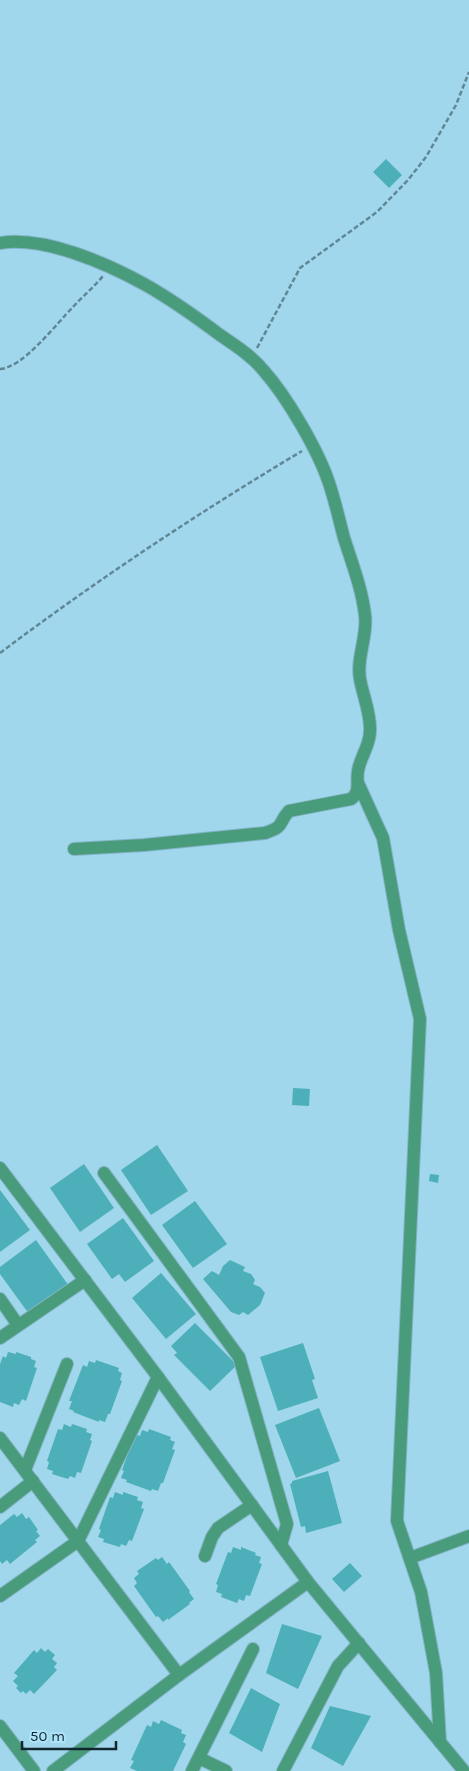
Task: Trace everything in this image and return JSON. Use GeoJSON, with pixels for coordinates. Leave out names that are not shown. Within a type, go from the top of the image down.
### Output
{"type":"FeatureCollection","features":[{"type":"Feature","properties":{"kind":"street"},"geometry":{"type":"LineString","coordinates":[[0,243],[24,242],[40,244],[80,256],[134,278],[178,304],[252,358],[276,386],[312,445],[328,481],[362,597],[365,617],[365,634],[359,670],[370,731],[366,752],[358,772],[356,796],[351,799],[289,811],[277,829],[265,833],[92,849],[74,849]]}},
{"type":"Feature","properties":{"kind":"street"},"geometry":{"type":"LineString","coordinates":[[358,783],[383,838],[399,930],[420,1020],[397,1520],[421,1592],[436,1673],[440,1742]]}},
{"type":"Feature","properties":{"kind":"street"},"geometry":{"type":"LineString","coordinates":[[0,1168],[158,1377],[308,1582],[464,1771]]}},
{"type":"Feature","properties":{"kind":"street"},"geometry":{"type":"LineString","coordinates":[[104,1173],[240,1357],[287,1524],[281,1545]]}},
{"type":"Feature","properties":{"kind":"street"},"geometry":{"type":"LineString","coordinates":[[0,1338],[85,1280]]}},
{"type":"Feature","properties":{"kind":"street"},"geometry":{"type":"LineString","coordinates":[[0,1299],[18,1325]]}},
{"type":"Feature","properties":{"kind":"street"},"geometry":{"type":"LineString","coordinates":[[25,1470],[67,1364]]}},
{"type":"Feature","properties":{"kind":"street"},"geometry":{"type":"LineString","coordinates":[[0,1596],[78,1541],[158,1377]]}},
{"type":"Feature","properties":{"kind":"street"},"geometry":{"type":"LineString","coordinates":[[0,1438],[179,1675]]}},
{"type":"Feature","properties":{"kind":"street"},"geometry":{"type":"LineString","coordinates":[[0,1507],[33,1481]]}},
{"type":"Feature","properties":{"kind":"street"},"geometry":{"type":"LineString","coordinates":[[205,1556],[212,1537],[218,1528],[252,1505]]}},
{"type":"Feature","properties":{"kind":"street"},"geometry":{"type":"LineString","coordinates":[[410,1558],[469,1536]]}},
{"type":"Feature","properties":{"kind":"street"},"geometry":{"type":"LineString","coordinates":[[53,1771],[179,1675],[308,1582]]}},
{"type":"Feature","properties":{"kind":"street"},"geometry":{"type":"LineString","coordinates":[[283,1771],[338,1666],[359,1643]]}},
{"type":"Feature","properties":{"kind":"street"},"geometry":{"type":"LineString","coordinates":[[192,1771],[253,1649]]}},
{"type":"Feature","properties":{"kind":"street"},"geometry":{"type":"LineString","coordinates":[[0,1726],[34,1771]]}},
{"type":"Feature","properties":{"kind":"street"},"geometry":{"type":"LineString","coordinates":[[198,1758],[226,1771]]}},
{"type":"Feature","properties":{"kind":"path"},"geometry":{"type":"LineString","coordinates":[[252,358],[300,268],[377,212],[408,180],[426,157],[456,105],[469,72]]}},
{"type":"Feature","properties":{"kind":"path"},"geometry":{"type":"LineString","coordinates":[[0,369],[9,368],[16,364],[42,340],[98,282],[109,267]]}},
{"type":"Feature","properties":{"kind":"path"},"geometry":{"type":"LineString","coordinates":[[0,653],[61,607],[140,553],[210,507],[312,445]]}},
{"type":"Feature","properties":{"kind":"building"},"geometry":{"type":"Polygon","coordinates":[[[386,159],[402,175],[389,188],[373,172],[386,159]]]}},
{"type":"Feature","properties":{"kind":"building"},"geometry":{"type":"Polygon","coordinates":[[[293,1088],[310,1089],[309,1106],[292,1105],[293,1088]]]}},
{"type":"Feature","properties":{"kind":"building"},"geometry":{"type":"Polygon","coordinates":[[[157,1145],[188,1191],[151,1215],[121,1170],[157,1145]]]}},
{"type":"Feature","properties":{"kind":"building"},"geometry":{"type":"Polygon","coordinates":[[[84,1164],[114,1208],[80,1232],[50,1188],[84,1164]]]}},
{"type":"Feature","properties":{"kind":"building"},"geometry":{"type":"Polygon","coordinates":[[[430,1174],[439,1175],[438,1183],[429,1181],[430,1174]]]}},
{"type":"Feature","properties":{"kind":"building"},"geometry":{"type":"Polygon","coordinates":[[[0,1190],[30,1230],[0,1252],[0,1190]]]}},
{"type":"Feature","properties":{"kind":"building"},"geometry":{"type":"Polygon","coordinates":[[[195,1201],[227,1244],[193,1268],[162,1225],[195,1201]]]}},
{"type":"Feature","properties":{"kind":"building"},"geometry":{"type":"Polygon","coordinates":[[[123,1218],[154,1261],[125,1282],[119,1274],[112,1279],[87,1244],[123,1218]]]}},
{"type":"Feature","properties":{"kind":"building"},"geometry":{"type":"Polygon","coordinates":[[[36,1240],[69,1286],[29,1314],[0,1274],[0,1267],[36,1240]]]}},
{"type":"Feature","properties":{"kind":"building"},"geometry":{"type":"Polygon","coordinates":[[[230,1260],[245,1267],[243,1271],[251,1274],[255,1280],[253,1284],[260,1287],[265,1293],[260,1305],[248,1315],[243,1312],[239,1315],[231,1312],[203,1279],[212,1271],[219,1275],[223,1266],[230,1260]]]}},
{"type":"Feature","properties":{"kind":"building"},"geometry":{"type":"Polygon","coordinates":[[[161,1273],[196,1314],[166,1339],[132,1298],[161,1273]]]}},
{"type":"Feature","properties":{"kind":"building"},"geometry":{"type":"Polygon","coordinates":[[[195,1323],[237,1365],[210,1391],[174,1355],[177,1353],[171,1346],[195,1323]]]}},
{"type":"Feature","properties":{"kind":"building"},"geometry":{"type":"Polygon","coordinates":[[[303,1343],[315,1379],[312,1380],[318,1398],[278,1411],[260,1357],[303,1343]]]}},
{"type":"Feature","properties":{"kind":"building"},"geometry":{"type":"Polygon","coordinates":[[[8,1352],[16,1354],[16,1352],[31,1357],[31,1359],[36,1361],[34,1367],[37,1368],[26,1401],[22,1399],[19,1405],[14,1403],[13,1407],[0,1402],[0,1364],[3,1356],[6,1358],[8,1352]]]}},
{"type":"Feature","properties":{"kind":"building"},"geometry":{"type":"Polygon","coordinates":[[[96,1360],[119,1368],[118,1371],[122,1373],[120,1380],[122,1381],[110,1414],[108,1414],[105,1422],[99,1420],[99,1422],[69,1409],[72,1401],[69,1401],[83,1365],[87,1367],[89,1361],[95,1363],[96,1360]]]}},
{"type":"Feature","properties":{"kind":"building"},"geometry":{"type":"Polygon","coordinates":[[[319,1408],[340,1461],[296,1478],[275,1425],[319,1408]]]}},
{"type":"Feature","properties":{"kind":"building"},"geometry":{"type":"Polygon","coordinates":[[[64,1424],[71,1427],[72,1424],[87,1429],[86,1432],[92,1434],[90,1440],[92,1441],[81,1473],[77,1472],[75,1478],[70,1476],[68,1479],[52,1474],[53,1471],[47,1469],[49,1462],[47,1461],[58,1429],[62,1430],[64,1424]]]}},
{"type":"Feature","properties":{"kind":"building"},"geometry":{"type":"Polygon","coordinates":[[[149,1429],[171,1437],[170,1440],[175,1442],[172,1449],[175,1450],[163,1483],[161,1483],[158,1491],[152,1489],[151,1491],[126,1482],[127,1480],[121,1478],[135,1434],[140,1436],[142,1430],[148,1432],[149,1429]]]}},
{"type":"Feature","properties":{"kind":"building"},"geometry":{"type":"Polygon","coordinates":[[[328,1471],[342,1523],[306,1533],[305,1526],[301,1527],[290,1484],[292,1481],[328,1471]]]}},
{"type":"Feature","properties":{"kind":"building"},"geometry":{"type":"Polygon","coordinates":[[[115,1492],[123,1495],[123,1492],[138,1497],[137,1500],[143,1502],[141,1508],[144,1509],[132,1541],[129,1540],[126,1546],[121,1544],[120,1547],[103,1542],[104,1539],[98,1537],[110,1497],[113,1498],[115,1492]]]}},
{"type":"Feature","properties":{"kind":"building"},"geometry":{"type":"Polygon","coordinates":[[[22,1513],[26,1519],[29,1517],[40,1536],[35,1540],[37,1542],[10,1564],[7,1560],[2,1564],[0,1561],[0,1525],[14,1514],[17,1517],[22,1513]]]}},
{"type":"Feature","properties":{"kind":"building"},"geometry":{"type":"Polygon","coordinates":[[[233,1547],[241,1550],[241,1547],[256,1553],[255,1555],[261,1557],[259,1563],[262,1564],[250,1596],[246,1595],[244,1601],[239,1599],[237,1603],[221,1597],[222,1594],[216,1592],[218,1585],[216,1584],[228,1552],[231,1553],[233,1547]]]}},
{"type":"Feature","properties":{"kind":"building"},"geometry":{"type":"Polygon","coordinates":[[[162,1557],[167,1564],[169,1562],[194,1599],[190,1604],[163,1622],[158,1616],[156,1617],[134,1586],[137,1583],[134,1578],[139,1574],[137,1571],[156,1558],[158,1560],[162,1557]]]}},
{"type":"Feature","properties":{"kind":"building"},"geometry":{"type":"Polygon","coordinates":[[[350,1563],[362,1576],[344,1592],[332,1579],[350,1563]]]}},
{"type":"Feature","properties":{"kind":"building"},"geometry":{"type":"Polygon","coordinates":[[[282,1624],[322,1636],[298,1689],[266,1673],[282,1624]]]}},
{"type":"Feature","properties":{"kind":"building"},"geometry":{"type":"Polygon","coordinates":[[[41,1648],[45,1652],[48,1649],[55,1655],[52,1659],[57,1663],[54,1667],[57,1670],[34,1694],[30,1690],[26,1694],[23,1691],[21,1693],[13,1681],[18,1676],[14,1673],[34,1650],[37,1653],[41,1648]]]}},
{"type":"Feature","properties":{"kind":"building"},"geometry":{"type":"Polygon","coordinates":[[[251,1688],[280,1704],[262,1752],[229,1733],[251,1688]]]}},
{"type":"Feature","properties":{"kind":"building"},"geometry":{"type":"Polygon","coordinates":[[[330,1706],[371,1716],[343,1766],[311,1748],[330,1706]]]}},
{"type":"Feature","properties":{"kind":"building"},"geometry":{"type":"Polygon","coordinates":[[[161,1720],[182,1730],[181,1733],[186,1735],[183,1742],[186,1744],[173,1771],[137,1771],[130,1768],[134,1761],[131,1760],[147,1725],[151,1727],[153,1721],[159,1724],[161,1720]]]}}]}
